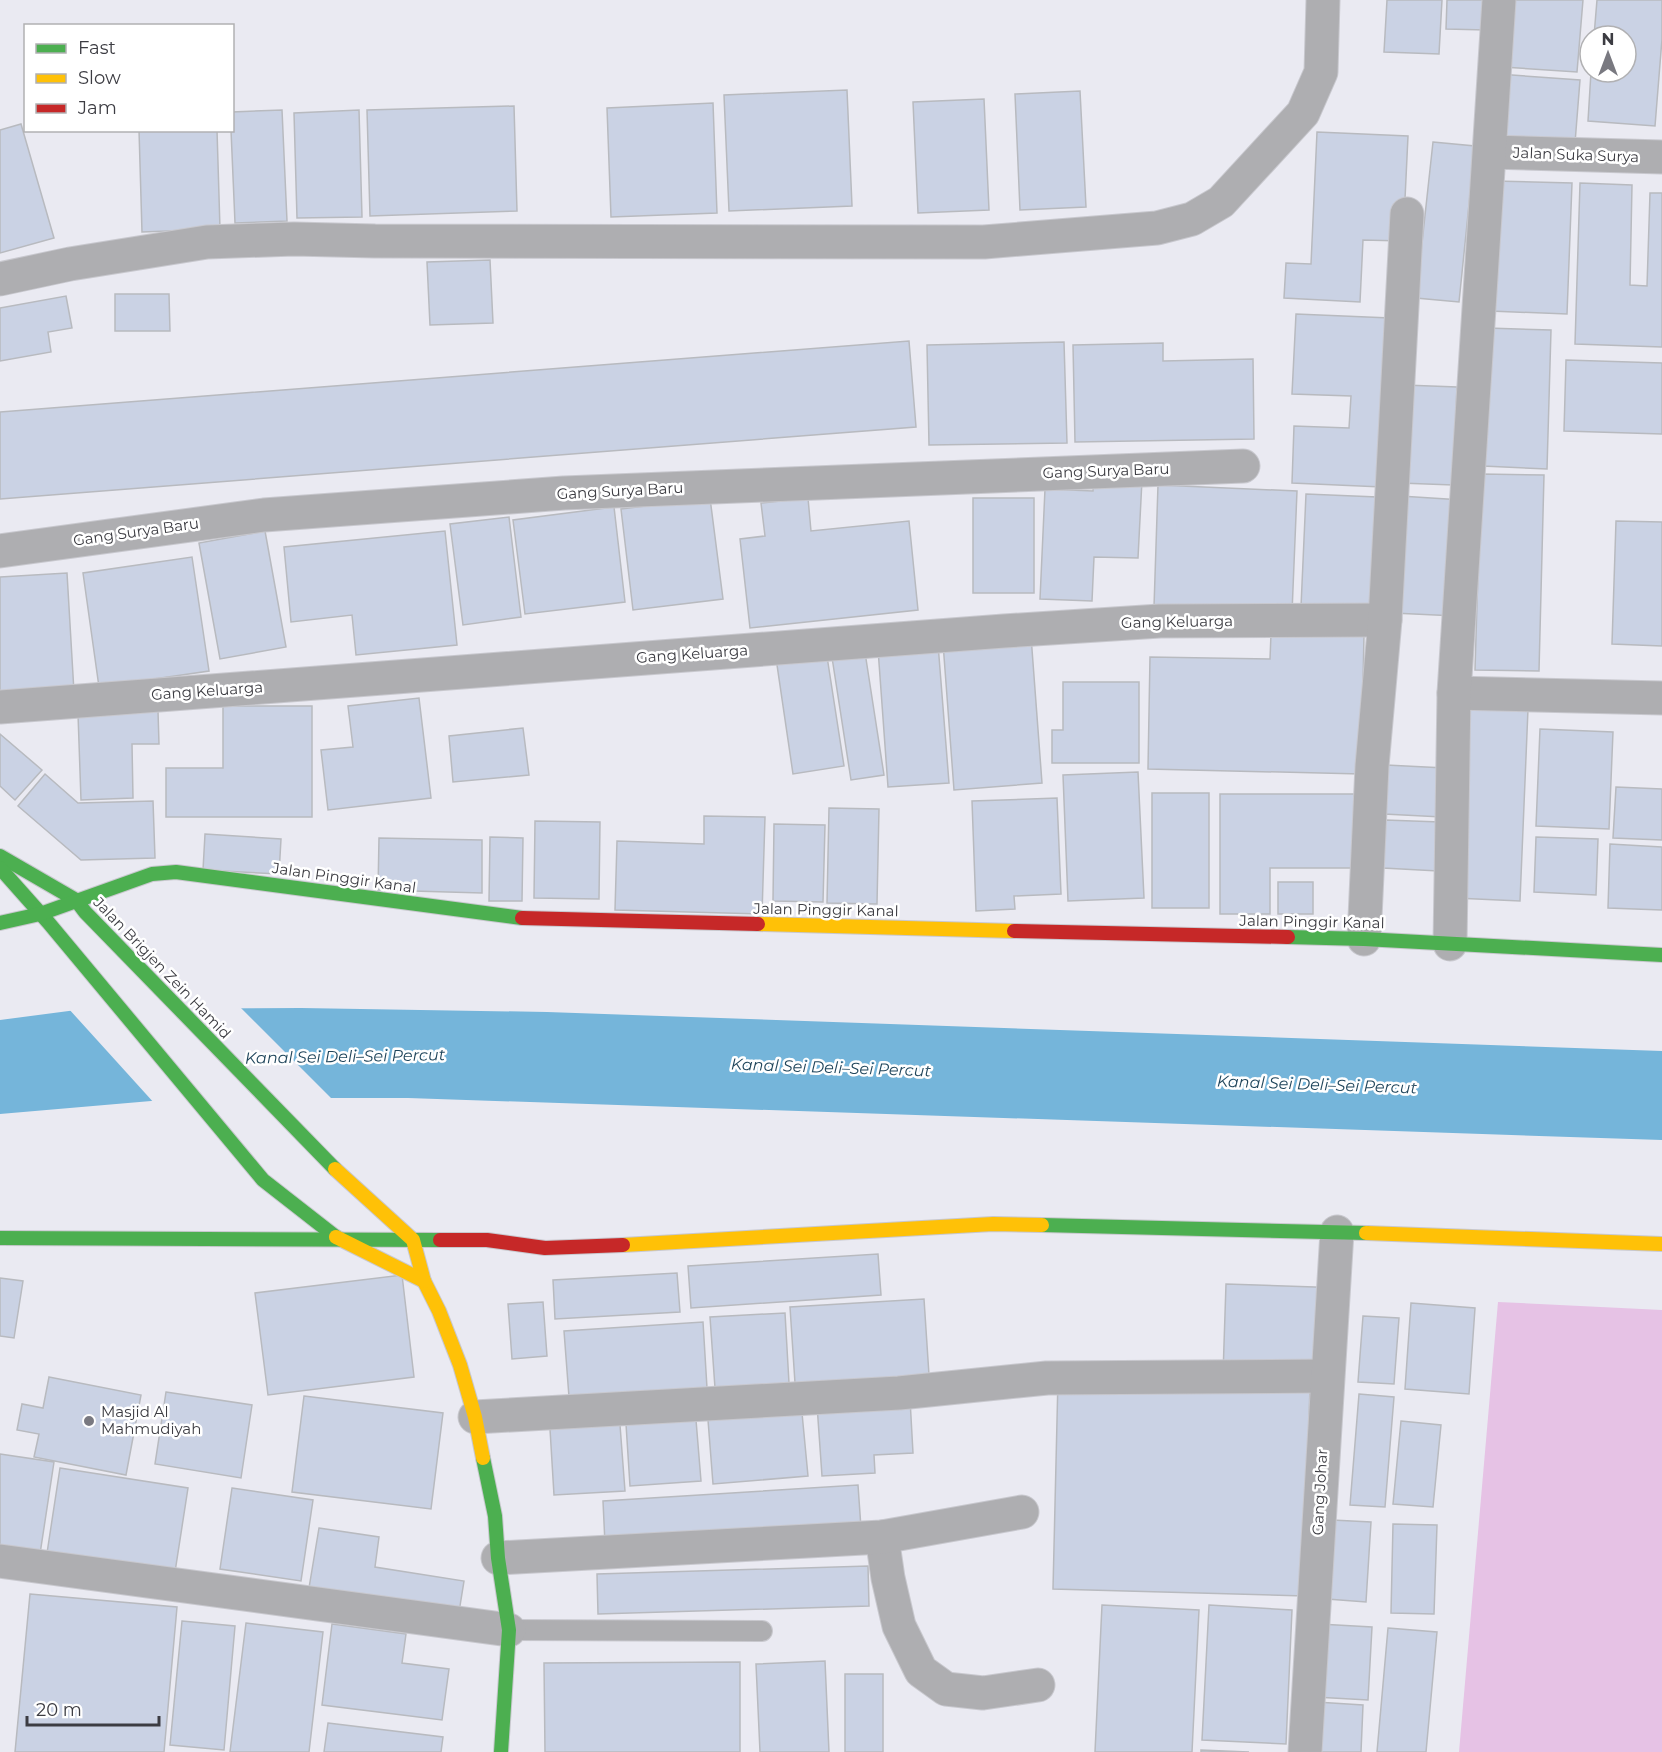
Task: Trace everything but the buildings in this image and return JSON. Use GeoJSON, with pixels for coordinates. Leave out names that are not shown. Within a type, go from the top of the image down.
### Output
{"type":"FeatureCollection","features":[{"type":"Feature","properties":{"kind":"street"},"geometry":{"type":"LineString","coordinates":[[0,279],[70,264],[207,243],[239,241],[294,239],[984,243],[1157,228],[1192,219],[1221,202],[1303,113],[1321,72],[1323,0]]}},
{"type":"Feature","properties":{"kind":"street"},"geometry":{"type":"LineString","coordinates":[[1450,944],[1454,693],[1499,0]]}},
{"type":"Feature","properties":{"kind":"street","name":"Jalan Suka Surya"},"geometry":{"type":"LineString","coordinates":[[1490,152],[1662,157]]}},
{"type":"Feature","properties":{"kind":"street"},"geometry":{"type":"LineString","coordinates":[[1364,939],[1372,766],[1385,620],[1407,214]]}},
{"type":"Feature","properties":{"kind":"street","name":"Gang Surya Baru"},"geometry":{"type":"LineString","coordinates":[[0,551],[264,515],[541,495],[1243,466]]}},
{"type":"Feature","properties":{"kind":"street","name":"Gang Keluarga"},"geometry":{"type":"LineString","coordinates":[[0,707],[1015,630],[1160,621],[1385,620]]}},
{"type":"Feature","properties":{"kind":"street"},"geometry":{"type":"LineString","coordinates":[[1454,693],[1662,698]]}},
{"type":"Feature","properties":{"kind":"street","name":"Jalan Brigjen Zein Hamid"},"geometry":{"type":"LineString","coordinates":[[0,856],[75,900],[326,1160],[413,1240]]}},
{"type":"Feature","properties":{"kind":"street"},"geometry":{"type":"LineString","coordinates":[[0,868],[263,1180],[340,1240],[424,1281]]}},
{"type":"Feature","properties":{"kind":"street","name":"Jalan Pinggir Kanal"},"geometry":{"type":"LineString","coordinates":[[0,923],[44,918],[75,900],[152,874],[176,872],[531,920],[1364,939],[1662,955]]}},
{"type":"Feature","properties":{"kind":"street"},"geometry":{"type":"LineString","coordinates":[[0,1238],[488,1240],[545,1248],[577,1248],[993,1224],[1337,1232],[1662,1244]]}},
{"type":"Feature","properties":{"kind":"street","name":"Gang Johar"},"geometry":{"type":"LineString","coordinates":[[1305,1752],[1337,1232]]}},
{"type":"Feature","properties":{"kind":"street"},"geometry":{"type":"LineString","coordinates":[[413,1240],[424,1281],[439,1311],[460,1365],[475,1417],[495,1516],[498,1558],[509,1630],[501,1752]]}},
{"type":"Feature","properties":{"kind":"street"},"geometry":{"type":"LineString","coordinates":[[475,1417],[899,1393],[1047,1378],[1327,1376]]}},
{"type":"Feature","properties":{"kind":"street"},"geometry":{"type":"LineString","coordinates":[[498,1558],[882,1537],[1022,1512]]}},
{"type":"Feature","properties":{"kind":"street"},"geometry":{"type":"LineString","coordinates":[[882,1537],[899,1626],[921,1671],[946,1689],[983,1693],[1038,1685]]}},
{"type":"Feature","properties":{"kind":"street"},"geometry":{"type":"LineString","coordinates":[[0,1561],[509,1630]]}},
{"type":"Feature","properties":{"kind":"lane"},"geometry":{"type":"LineString","coordinates":[[509,1630],[762,1631]]}},
{"type":"Feature","properties":{"kind":"shaded area"},"geometry":{"type":"Polygon","coordinates":[[[1498,1302],[1662,1310],[1662,1752],[1459,1752],[1498,1302]]]}},
{"type":"Feature","properties":{"kind":"water","name":"Kanal Sei Deli–Sei Percut"},"geometry":{"type":"Polygon","coordinates":[[[301,1008],[547,1012],[1662,1051],[1662,1140],[408,1098],[186,1098],[0,1114],[0,1020],[84,1009],[301,1008]]]}},
{"type":"Feature","properties":{"kind":"pier"},"geometry":{"type":"Polygon","coordinates":[[[84,1006],[239,1006],[334,1101],[186,1101],[155,1104],[68,1008],[84,1006]]]}},
{"type":"Feature","properties":{"kind":"traffic: fast"},"geometry":{"type":"LineString","coordinates":[[0,856],[76,900],[85,912],[335,1169]]}},
{"type":"Feature","properties":{"kind":"traffic: fast"},"geometry":{"type":"LineString","coordinates":[[0,868],[48,922],[263,1180],[336,1237]]}},
{"type":"Feature","properties":{"kind":"traffic: fast"},"geometry":{"type":"LineString","coordinates":[[0,923],[40,914],[152,874],[176,872],[522,918]]}},
{"type":"Feature","properties":{"kind":"traffic: fast"},"geometry":{"type":"LineString","coordinates":[[1288,937],[1662,955]]}},
{"type":"Feature","properties":{"kind":"traffic: fast"},"geometry":{"type":"LineString","coordinates":[[1042,1225],[1366,1233]]}},
{"type":"Feature","properties":{"kind":"traffic: fast"},"geometry":{"type":"LineString","coordinates":[[0,1238],[440,1240]]}},
{"type":"Feature","properties":{"kind":"traffic: fast"},"geometry":{"type":"LineString","coordinates":[[483,1458],[495,1516],[498,1558],[509,1630],[501,1752]]}},
{"type":"Feature","properties":{"kind":"traffic: slow"},"geometry":{"type":"LineString","coordinates":[[758,924],[1014,931]]}},
{"type":"Feature","properties":{"kind":"traffic: slow"},"geometry":{"type":"LineString","coordinates":[[335,1169],[413,1240],[424,1281],[439,1311],[460,1365],[475,1417],[483,1458]]}},
{"type":"Feature","properties":{"kind":"traffic: slow"},"geometry":{"type":"LineString","coordinates":[[623,1245],[993,1224],[1042,1225]]}},
{"type":"Feature","properties":{"kind":"traffic: slow"},"geometry":{"type":"LineString","coordinates":[[1366,1233],[1662,1244]]}},
{"type":"Feature","properties":{"kind":"traffic: slow"},"geometry":{"type":"LineString","coordinates":[[336,1237],[424,1281]]}},
{"type":"Feature","properties":{"kind":"traffic: jam"},"geometry":{"type":"LineString","coordinates":[[522,918],[758,924]]}},
{"type":"Feature","properties":{"kind":"traffic: jam"},"geometry":{"type":"LineString","coordinates":[[1014,931],[1288,937]]}},
{"type":"Feature","properties":{"kind":"traffic: jam"},"geometry":{"type":"LineString","coordinates":[[440,1240],[487,1240],[545,1248],[623,1245]]}},
{"type":"Feature","properties":{"kind":"place","name":"Masjid Al Mahmudiyah"},"geometry":{"type":"Point","coordinates":[89,1421]}}]}
